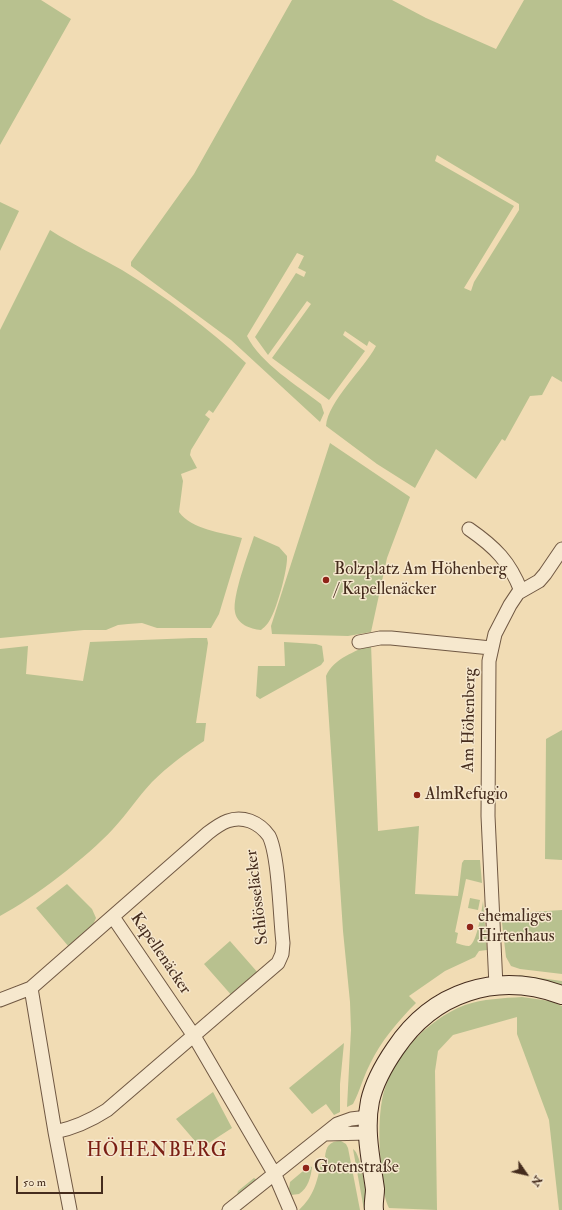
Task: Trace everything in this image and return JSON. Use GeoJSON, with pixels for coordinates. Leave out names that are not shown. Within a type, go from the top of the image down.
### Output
{"type":"FeatureCollection","features":[{"type":"Feature","properties":{"kind":"main road"},"geometry":{"type":"LineString","coordinates":[[374,1210],[375,1191],[368,1125],[371,1100],[379,1077],[402,1038],[418,1020],[437,1005],[475,990],[496,986],[532,987],[562,995]]}},
{"type":"Feature","properties":{"kind":"main road"},"geometry":{"type":"LineString","coordinates":[[375,1191],[383,1210]]}},
{"type":"Feature","properties":{"kind":"street"},"geometry":{"type":"LineString","coordinates":[[469,529],[503,558],[514,573],[521,591]]}},
{"type":"Feature","properties":{"kind":"street","name":"Am Höhenberg"},"geometry":{"type":"LineString","coordinates":[[496,986],[488,800],[487,683],[491,648],[500,623],[515,598],[521,591],[539,581],[562,549]]}},
{"type":"Feature","properties":{"kind":"street","name":"Am Höhenberg"},"geometry":{"type":"LineString","coordinates":[[359,642],[380,638],[391,638],[491,648]]}},
{"type":"Feature","properties":{"kind":"street","name":"Schlösseläcker"},"geometry":{"type":"LineString","coordinates":[[55,1132],[73,1128],[93,1119],[107,1110],[280,960],[283,943],[274,853],[268,836],[259,825],[247,820],[234,819],[223,822],[113,917]]}},
{"type":"Feature","properties":{"kind":"street","name":"Kapellenäcker"},"geometry":{"type":"LineString","coordinates":[[32,988],[113,917],[194,1036],[275,1174]]}},
{"type":"Feature","properties":{"kind":"street"},"geometry":{"type":"LineString","coordinates":[[0,1000],[32,988],[55,1132],[70,1210]]}},
{"type":"Feature","properties":{"kind":"street"},"geometry":{"type":"LineString","coordinates":[[229,1210],[325,1134],[368,1125]]}},
{"type":"Feature","properties":{"kind":"street"},"geometry":{"type":"LineString","coordinates":[[275,1174],[290,1210]]}},
{"type":"Feature","properties":{"kind":"green space"},"geometry":{"type":"Polygon","coordinates":[[[0,0],[41,0],[71,19],[0,145],[0,0]]]}},
{"type":"Feature","properties":{"kind":"green space"},"geometry":{"type":"Polygon","coordinates":[[[292,0],[392,0],[426,18],[496,49],[524,0],[562,0],[562,382],[552,376],[542,395],[530,396],[505,441],[502,439],[476,479],[436,449],[415,488],[377,464],[326,426],[328,416],[333,406],[376,346],[369,341],[367,346],[345,331],[343,335],[365,351],[329,400],[272,358],[311,304],[307,301],[268,355],[255,337],[296,273],[304,277],[306,272],[298,268],[304,256],[297,253],[247,336],[253,346],[270,365],[321,404],[324,413],[320,422],[231,340],[131,266],[131,262],[194,174],[292,0]],[[437,155],[435,161],[514,206],[464,288],[471,291],[474,282],[519,210],[519,204],[437,155]]]}},
{"type":"Feature","properties":{"kind":"green space"},"geometry":{"type":"Polygon","coordinates":[[[0,202],[19,211],[0,251],[0,202]]]}},
{"type":"Feature","properties":{"kind":"green space"},"geometry":{"type":"Polygon","coordinates":[[[50,230],[122,270],[155,291],[202,325],[246,363],[213,413],[209,410],[205,415],[210,419],[191,450],[190,455],[197,468],[181,474],[183,481],[179,512],[191,523],[199,527],[242,538],[219,614],[211,628],[157,628],[142,623],[118,625],[106,630],[84,630],[0,638],[0,330],[50,230]]]}},
{"type":"Feature","properties":{"kind":"green space"},"geometry":{"type":"Polygon","coordinates":[[[330,443],[410,497],[387,558],[371,632],[348,636],[272,634],[271,626],[330,443]]]}},
{"type":"Feature","properties":{"kind":"green space"},"geometry":{"type":"Polygon","coordinates":[[[254,536],[279,547],[287,556],[286,571],[278,601],[271,618],[261,630],[241,623],[235,612],[238,585],[254,536]]]}},
{"type":"Feature","properties":{"kind":"green space"},"geometry":{"type":"Polygon","coordinates":[[[207,638],[208,643],[196,723],[206,723],[204,741],[177,760],[152,782],[113,829],[89,852],[44,888],[0,916],[0,649],[28,646],[26,674],[83,681],[90,642],[207,638]]]}},
{"type":"Feature","properties":{"kind":"green space"},"geometry":{"type":"Polygon","coordinates":[[[284,642],[316,644],[322,646],[324,661],[321,665],[260,699],[256,696],[258,666],[285,666],[284,642]]]}},
{"type":"Feature","properties":{"kind":"green space"},"geometry":{"type":"Polygon","coordinates":[[[371,644],[378,831],[419,826],[415,894],[458,896],[462,863],[464,860],[480,860],[482,883],[466,879],[455,932],[458,933],[456,943],[469,946],[472,944],[479,926],[483,901],[487,950],[479,951],[475,957],[445,971],[409,996],[416,1003],[396,1024],[379,1047],[353,1104],[347,1107],[351,1030],[350,1002],[343,931],[326,676],[334,665],[340,660],[371,644]]]}},
{"type":"Feature","properties":{"kind":"green space"},"geometry":{"type":"Polygon","coordinates":[[[562,730],[562,860],[545,859],[546,739],[562,730]]]}},
{"type":"Feature","properties":{"kind":"green space"},"geometry":{"type":"Polygon","coordinates":[[[67,884],[92,909],[96,918],[93,925],[69,947],[36,908],[67,884]]]}},
{"type":"Feature","properties":{"kind":"green space"},"geometry":{"type":"Polygon","coordinates":[[[470,898],[480,900],[478,910],[468,908],[470,898]]]}},
{"type":"Feature","properties":{"kind":"green space"},"geometry":{"type":"Polygon","coordinates":[[[562,910],[562,974],[520,969],[511,966],[506,957],[501,914],[562,910]]]}},
{"type":"Feature","properties":{"kind":"green space"},"geometry":{"type":"Polygon","coordinates":[[[230,941],[259,974],[233,997],[204,964],[230,941]]]}},
{"type":"Feature","properties":{"kind":"green space"},"geometry":{"type":"Polygon","coordinates":[[[518,975],[562,981],[562,988],[525,979],[518,975]]]}},
{"type":"Feature","properties":{"kind":"green space"},"geometry":{"type":"Polygon","coordinates":[[[522,997],[550,1001],[562,1006],[562,1210],[559,1210],[549,1120],[517,1034],[517,1017],[453,1035],[438,1051],[435,1071],[437,1210],[389,1208],[383,1188],[381,1173],[379,1139],[380,1113],[386,1085],[401,1056],[424,1031],[437,1020],[465,1005],[500,998],[522,997]]]}},
{"type":"Feature","properties":{"kind":"green space"},"geometry":{"type":"Polygon","coordinates":[[[344,1043],[340,1084],[340,1112],[334,1115],[326,1104],[312,1114],[289,1088],[344,1043]]]}},
{"type":"Feature","properties":{"kind":"green space"},"geometry":{"type":"Polygon","coordinates":[[[213,1092],[232,1128],[201,1148],[176,1119],[213,1092]]]}},
{"type":"Feature","properties":{"kind":"green space"},"geometry":{"type":"Polygon","coordinates":[[[341,1141],[346,1144],[348,1148],[360,1210],[299,1210],[304,1205],[314,1188],[321,1163],[326,1163],[325,1157],[327,1148],[331,1143],[341,1141]]]}},
{"type":"Feature","properties":{"kind":"green space"},"geometry":{"type":"Polygon","coordinates":[[[353,1149],[359,1159],[369,1210],[364,1210],[353,1149]]]}},
{"type":"Feature","properties":{"kind":"green space"},"geometry":{"type":"Polygon","coordinates":[[[309,1166],[312,1167],[307,1185],[299,1194],[291,1195],[289,1189],[290,1182],[309,1166]]]}},
{"type":"Feature","properties":{"kind":"green space"},"geometry":{"type":"Polygon","coordinates":[[[254,1178],[257,1180],[237,1195],[238,1191],[254,1178]]]}},
{"type":"Feature","properties":{"kind":"place","name":"Bolzplatz Am Höhenberg / Kapellenäcker"},"geometry":{"type":"Point","coordinates":[326,580]}},
{"type":"Feature","properties":{"kind":"place","name":"AlmRefugio"},"geometry":{"type":"Point","coordinates":[417,795]}},
{"type":"Feature","properties":{"kind":"place","name":"ehemaliges Hirtenhaus"},"geometry":{"type":"Point","coordinates":[470,927]}},
{"type":"Feature","properties":{"kind":"place","name":"Gotenstraße"},"geometry":{"type":"Point","coordinates":[306,1168]}},
{"type":"Feature","properties":{"kind":"district","name":"HÖHENBERG"},"geometry":{"type":"Point","coordinates":[157,1152]}}]}
